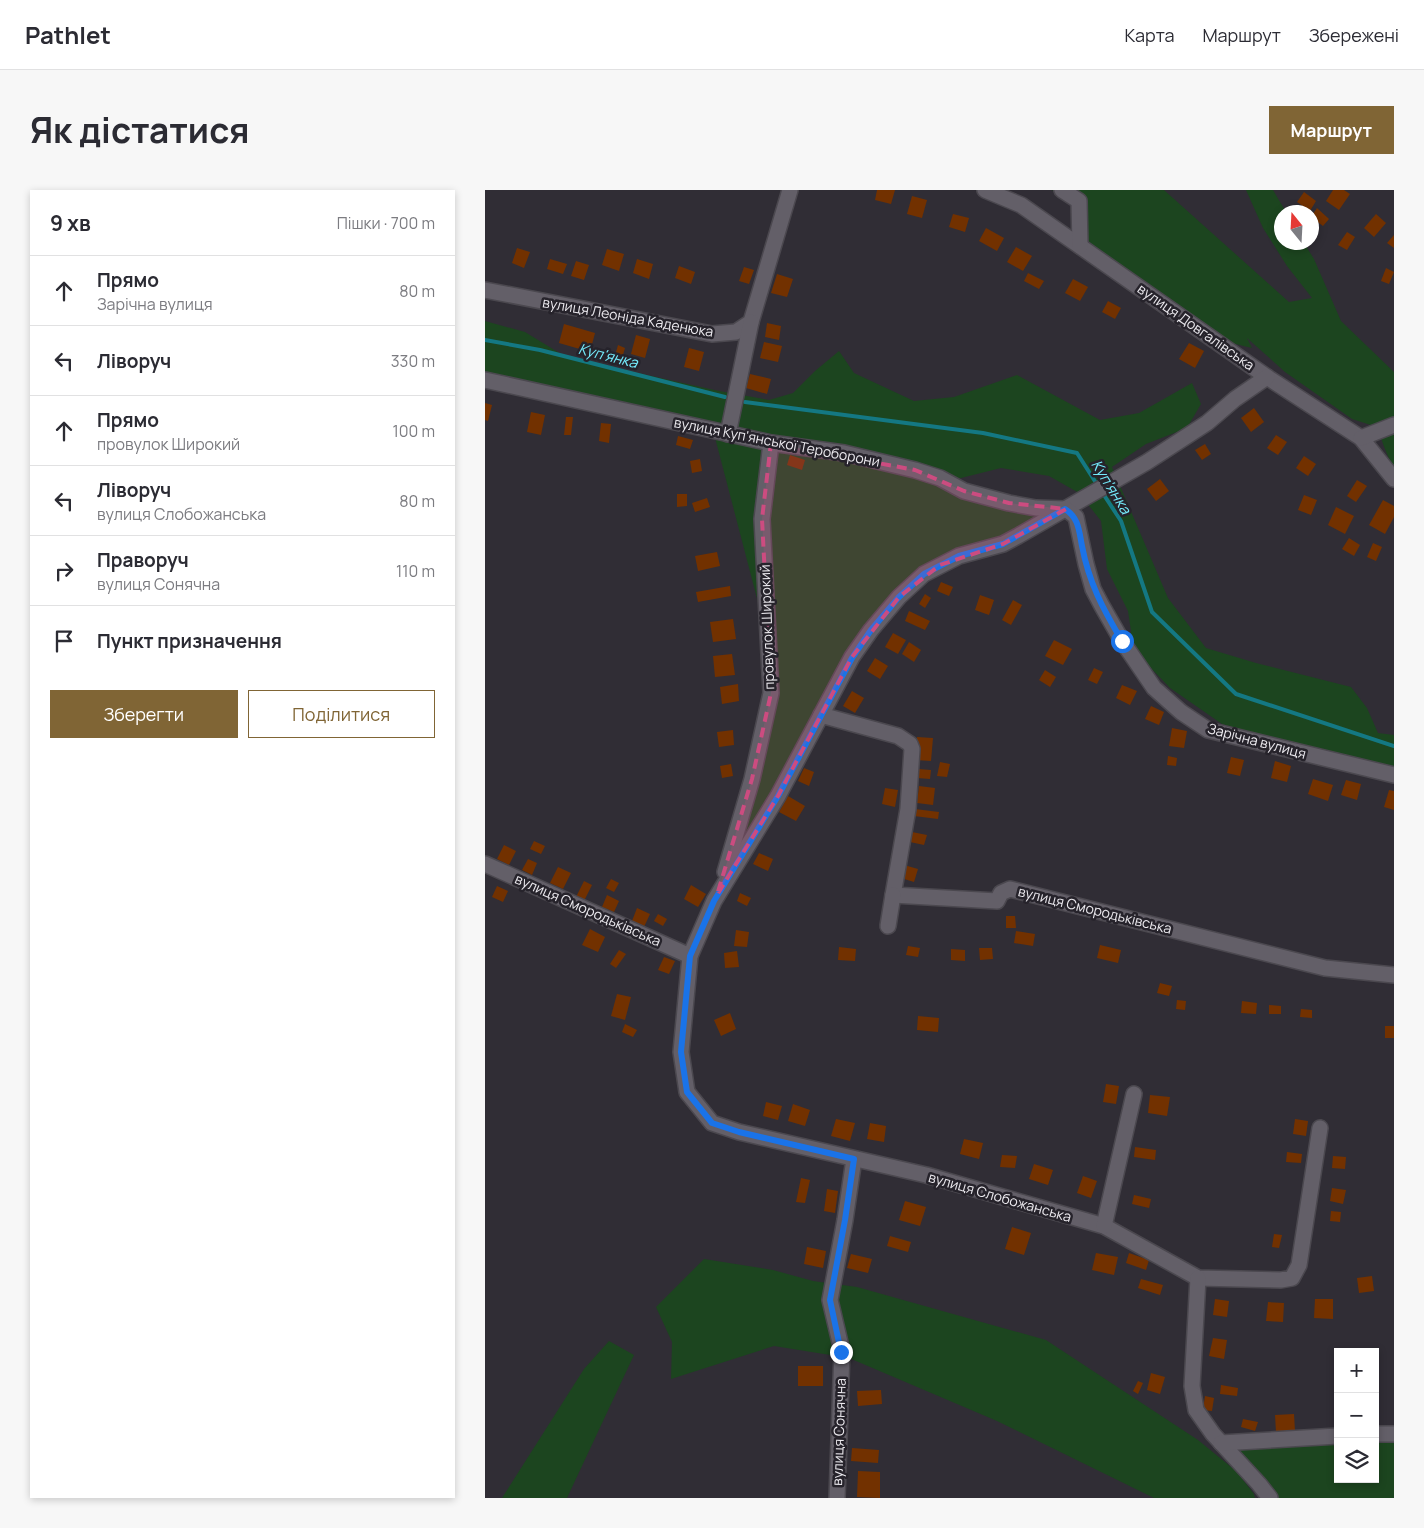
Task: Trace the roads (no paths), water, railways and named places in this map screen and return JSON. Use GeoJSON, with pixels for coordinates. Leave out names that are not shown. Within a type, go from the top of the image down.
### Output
{"type":"FeatureCollection","features":[{"type":"Feature","properties":{"kind":"street"},"geometry":{"type":"LineString","coordinates":[[728,434],[751,322],[791,190]]}},
{"type":"Feature","properties":{"kind":"street","name":"вулиця Довгалівська"},"geometry":{"type":"LineString","coordinates":[[985,190],[1021,205],[1267,376],[1361,438],[1394,479]]}},
{"type":"Feature","properties":{"kind":"street"},"geometry":{"type":"LineString","coordinates":[[1062,190],[1079,201],[1080,246]]}},
{"type":"Feature","properties":{"kind":"street","name":"вулиця Леоніда Каденюка"},"geometry":{"type":"LineString","coordinates":[[485,290],[712,334],[736,332],[751,322]]}},
{"type":"Feature","properties":{"kind":"street"},"geometry":{"type":"LineString","coordinates":[[690,956],[717,895],[778,796],[852,658],[871,630],[899,597],[924,574],[959,556],[1003,544],[1147,462],[1207,423],[1235,399],[1267,376]]}},
{"type":"Feature","properties":{"kind":"street","name":"вулиця Куп'янської Тероборони"},"geometry":{"type":"LineString","coordinates":[[485,380],[771,443],[844,453],[915,470],[940,478],[964,491],[1009,503],[1036,508],[1065,509]]}},
{"type":"Feature","properties":{"kind":"street"},"geometry":{"type":"LineString","coordinates":[[1361,438],[1394,425]]}},
{"type":"Feature","properties":{"kind":"street","name":"провулок Широкий"},"geometry":{"type":"LineString","coordinates":[[717,895],[752,779],[771,693],[762,519],[771,443]]}},
{"type":"Feature","properties":{"kind":"street","name":"Зарічна вулиця"},"geometry":{"type":"LineString","coordinates":[[1065,509],[1076,517],[1093,589],[1101,606],[1154,688],[1181,712],[1208,730],[1394,775]]}},
{"type":"Feature","properties":{"kind":"street"},"geometry":{"type":"LineString","coordinates":[[821,716],[898,736],[910,744],[912,749],[908,809],[888,926]]}},
{"type":"Feature","properties":{"kind":"street","name":"вулиця Смородьківська"},"geometry":{"type":"LineString","coordinates":[[485,864],[690,956]]}},
{"type":"Feature","properties":{"kind":"street","name":"вулиця Смородьківська"},"geometry":{"type":"LineString","coordinates":[[893,895],[997,901],[1001,893],[1010,889],[1325,968],[1394,975]]}},
{"type":"Feature","properties":{"kind":"street","name":"вулиця Слобожанська"},"geometry":{"type":"LineString","coordinates":[[690,956],[681,1052],[687,1092],[712,1123],[739,1132],[926,1175],[1104,1226],[1199,1278],[1281,1280],[1291,1278],[1299,1265],[1320,1128]]}},
{"type":"Feature","properties":{"kind":"street"},"geometry":{"type":"LineString","coordinates":[[1104,1226],[1133,1094]]}},
{"type":"Feature","properties":{"kind":"street","name":"вулиця Сонячна"},"geometry":{"type":"LineString","coordinates":[[837,1498],[841,1352],[830,1300],[854,1159]]}},
{"type":"Feature","properties":{"kind":"street"},"geometry":{"type":"LineString","coordinates":[[1199,1278],[1192,1386],[1196,1410],[1213,1434],[1259,1484],[1269,1498]]}},
{"type":"Feature","properties":{"kind":"street"},"geometry":{"type":"LineString","coordinates":[[1379,1434],[1394,1434]]}},
{"type":"Feature","properties":{"kind":"street"},"geometry":{"type":"LineString","coordinates":[[1221,1443],[1334,1436]]}},
{"type":"Feature","properties":{"kind":"waterway","name":"Куп'янка"},"geometry":{"type":"LineString","coordinates":[[485,340],[540,350],[725,397]]}},
{"type":"Feature","properties":{"kind":"waterway","name":"Куп'янка"},"geometry":{"type":"LineString","coordinates":[[745,402],[983,433],[1077,453],[1098,486]]}},
{"type":"Feature","properties":{"kind":"waterway","name":"Куп'янка"},"geometry":{"type":"LineString","coordinates":[[1102,492],[1121,521],[1152,612],[1236,694],[1394,746]]}}]}
